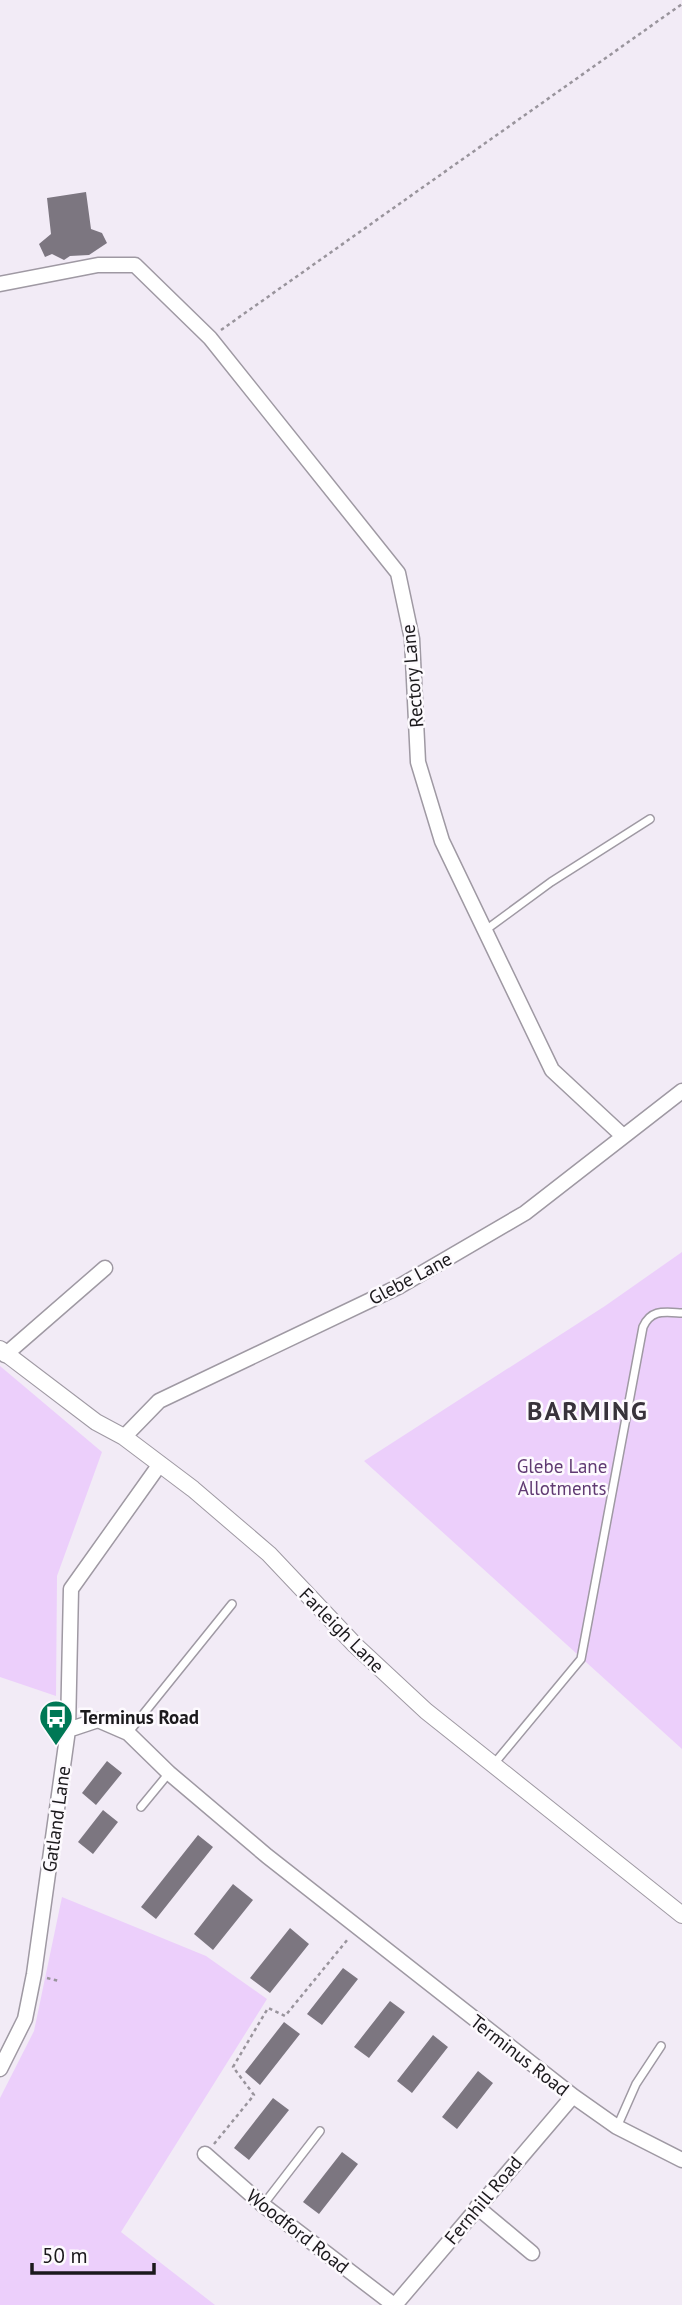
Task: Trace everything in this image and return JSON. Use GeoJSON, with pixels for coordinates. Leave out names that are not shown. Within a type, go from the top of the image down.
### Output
{"type":"FeatureCollection","features":[{"type":"Feature","properties":{"kind":"street","name":"Rectory Lane"},"geometry":{"type":"LineString","coordinates":[[0,284],[98,265],[135,265],[210,338],[398,573],[412,639],[418,762],[442,841],[487,929],[552,1070],[624,1136]]}},
{"type":"Feature","properties":{"kind":"street","name":"Glebe Lane"},"geometry":{"type":"LineString","coordinates":[[124,1437],[159,1401],[400,1286],[525,1213],[682,1091]]}},
{"type":"Feature","properties":{"kind":"street"},"geometry":{"type":"LineString","coordinates":[[2,1352],[105,1268]]}},
{"type":"Feature","properties":{"kind":"street","name":"Farleigh Lane"},"geometry":{"type":"LineString","coordinates":[[2,1352],[96,1422],[124,1437],[233,1522],[269,1554],[355,1645],[426,1711],[682,1916]]}},
{"type":"Feature","properties":{"kind":"street","name":"Gatland Lane"},"geometry":{"type":"LineString","coordinates":[[0,2070],[25,2019],[34,1974],[68,1730],[71,1589],[160,1464]]}},
{"type":"Feature","properties":{"kind":"street","name":"Terminus Road"},"geometry":{"type":"LineString","coordinates":[[68,1730],[98,1720],[128,1733],[169,1773],[356,1928],[573,2096],[617,2127],[682,2160]]}},
{"type":"Feature","properties":{"kind":"street","name":"Fernhill Road"},"geometry":{"type":"LineString","coordinates":[[394,2305],[573,2096]]}},
{"type":"Feature","properties":{"kind":"street","name":"Woodford Road"},"geometry":{"type":"LineString","coordinates":[[205,2154],[262,2205],[394,2305]]}},
{"type":"Feature","properties":{"kind":"street"},"geometry":{"type":"LineString","coordinates":[[477,2207],[532,2253]]}},
{"type":"Feature","properties":{"kind":"lane"},"geometry":{"type":"LineString","coordinates":[[487,929],[551,882],[650,819]]}},
{"type":"Feature","properties":{"kind":"lane"},"geometry":{"type":"LineString","coordinates":[[493,1766],[581,1658],[643,1327],[648,1317],[654,1313],[682,1313]]}},
{"type":"Feature","properties":{"kind":"lane"},"geometry":{"type":"LineString","coordinates":[[128,1733],[232,1604]]}},
{"type":"Feature","properties":{"kind":"lane"},"geometry":{"type":"LineString","coordinates":[[141,1807],[169,1773]]}},
{"type":"Feature","properties":{"kind":"lane"},"geometry":{"type":"LineString","coordinates":[[617,2127],[636,2084],[661,2046]]}},
{"type":"Feature","properties":{"kind":"lane"},"geometry":{"type":"LineString","coordinates":[[262,2205],[320,2131]]}},
{"type":"Feature","properties":{"kind":"path"},"geometry":{"type":"LineString","coordinates":[[210,338],[682,4]]}},
{"type":"Feature","properties":{"kind":"path"},"geometry":{"type":"LineString","coordinates":[[205,2154],[254,2095],[233,2067],[268,2008],[285,2015],[356,1928]]}},
{"type":"Feature","properties":{"kind":"green space","name":"Glebe Lane Allotments"},"geometry":{"type":"Polygon","coordinates":[[[682,1252],[682,1749],[364,1461],[605,1306],[682,1252]]]}},
{"type":"Feature","properties":{"kind":"green space"},"geometry":{"type":"Polygon","coordinates":[[[0,1366],[102,1452],[57,1576],[56,1696],[0,1677],[0,1366]]]}},
{"type":"Feature","properties":{"kind":"green space"},"geometry":{"type":"Polygon","coordinates":[[[62,1897],[206,1956],[267,1999],[121,2232],[215,2305],[0,2305],[0,2098],[34,2031],[62,1897]]]}},
{"type":"Feature","properties":{"kind":"building"},"geometry":{"type":"Polygon","coordinates":[[[86,192],[91,229],[102,233],[107,243],[89,255],[70,256],[64,260],[52,254],[45,257],[39,244],[51,234],[47,198],[86,192]]]}},
{"type":"Feature","properties":{"kind":"building"},"geometry":{"type":"Polygon","coordinates":[[[107,1761],[122,1773],[96,1805],[82,1793],[107,1761]]]}},
{"type":"Feature","properties":{"kind":"building"},"geometry":{"type":"Polygon","coordinates":[[[103,1810],[118,1822],[93,1854],[78,1842],[103,1810]]]}},
{"type":"Feature","properties":{"kind":"building"},"geometry":{"type":"Polygon","coordinates":[[[198,1835],[213,1847],[156,1919],[141,1907],[198,1835]]]}},
{"type":"Feature","properties":{"kind":"building"},"geometry":{"type":"Polygon","coordinates":[[[233,1884],[253,1900],[213,1950],[194,1934],[233,1884]]]}},
{"type":"Feature","properties":{"kind":"building"},"geometry":{"type":"Polygon","coordinates":[[[290,1928],[309,1944],[270,1993],[250,1978],[290,1928]]]}},
{"type":"Feature","properties":{"kind":"building"},"geometry":{"type":"Polygon","coordinates":[[[343,1968],[358,1979],[322,2025],[307,2014],[343,1968]]]}},
{"type":"Feature","properties":{"kind":"building"},"geometry":{"type":"Polygon","coordinates":[[[390,2001],[405,2012],[369,2058],[354,2047],[390,2001]]]}},
{"type":"Feature","properties":{"kind":"building"},"geometry":{"type":"Polygon","coordinates":[[[284,2022],[300,2034],[260,2085],[245,2072],[284,2022]]]}},
{"type":"Feature","properties":{"kind":"building"},"geometry":{"type":"Polygon","coordinates":[[[433,2035],[448,2047],[412,2093],[397,2081],[433,2035]]]}},
{"type":"Feature","properties":{"kind":"building"},"geometry":{"type":"Polygon","coordinates":[[[478,2071],[493,2083],[457,2129],[442,2117],[478,2071]]]}},
{"type":"Feature","properties":{"kind":"building"},"geometry":{"type":"Polygon","coordinates":[[[273,2098],[289,2110],[249,2160],[234,2148],[273,2098]]]}},
{"type":"Feature","properties":{"kind":"building"},"geometry":{"type":"Polygon","coordinates":[[[342,2152],[358,2164],[319,2214],[303,2202],[342,2152]]]}},
{"type":"Feature","properties":{"kind":"place","name":"Terminus Road"},"geometry":{"type":"Point","coordinates":[56,1747]}},
{"type":"Feature","properties":{"kind":"district","name":"BARMING"},"geometry":{"type":"Point","coordinates":[588,1411]}}]}
